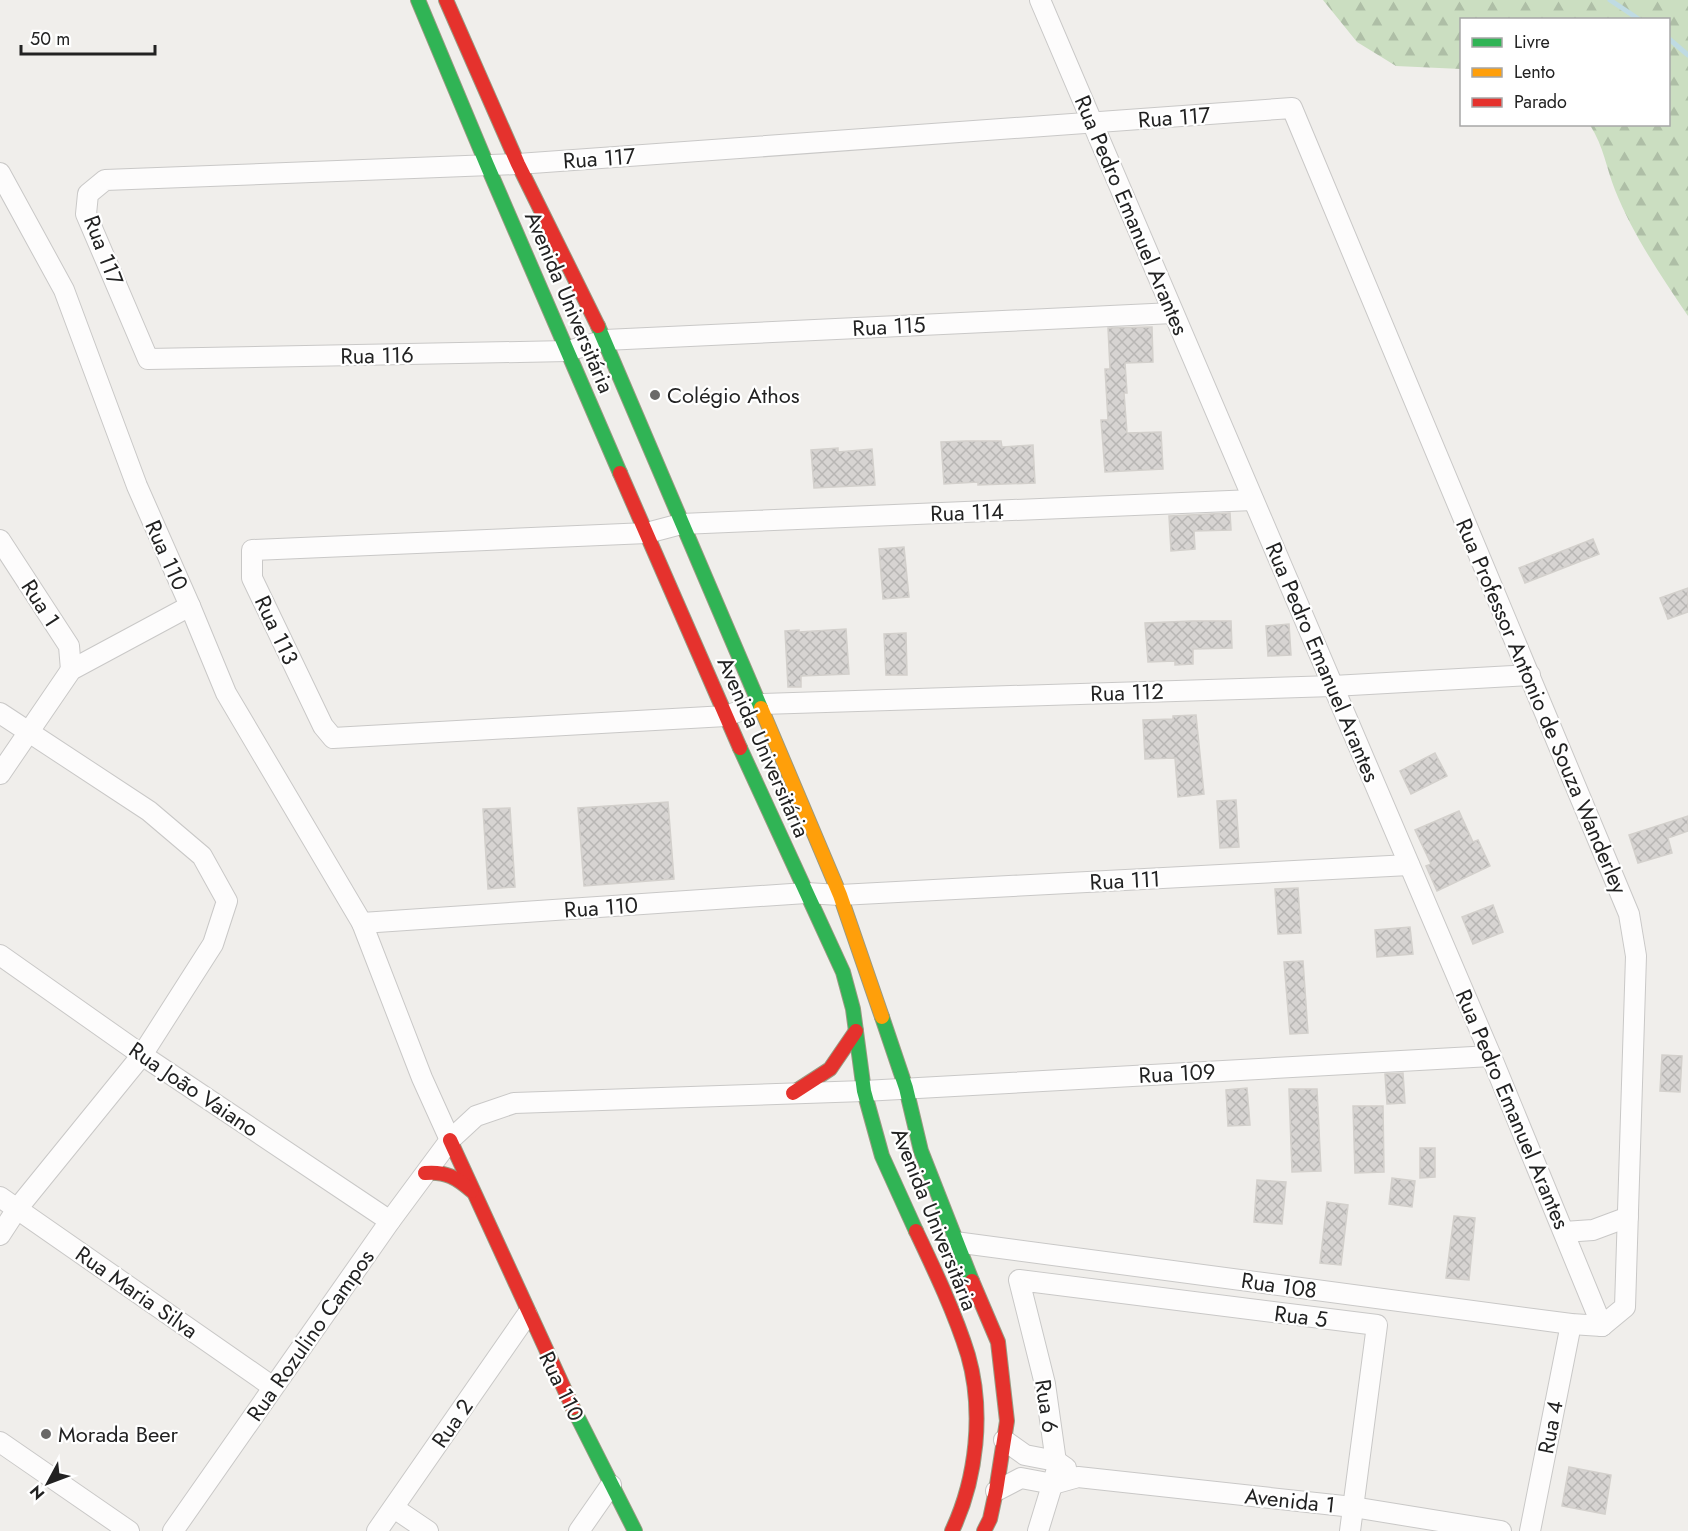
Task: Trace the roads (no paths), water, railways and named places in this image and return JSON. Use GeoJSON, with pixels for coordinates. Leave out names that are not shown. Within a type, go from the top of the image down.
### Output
{"type":"FeatureCollection","features":[{"type":"Feature","properties":{"kind":"street","name":"Avenida Universitária"},"geometry":{"type":"LineString","coordinates":[[418,0],[726,716],[843,972],[853,1009],[864,1091],[882,1156],[900,1172],[968,1356],[976,1404],[972,1472],[962,1510],[952,1531]]}},
{"type":"Feature","properties":{"kind":"street","name":"Avenida Universitária"},"geometry":{"type":"LineString","coordinates":[[447,0],[518,164],[604,340],[840,895],[906,1088],[924,1157],[955,1242],[998,1342],[1007,1421],[996,1491],[990,1519],[984,1531]]}},
{"type":"Feature","properties":{"kind":"street","name":"Rua Pedro Emanuel Arantes"},"geometry":{"type":"LineString","coordinates":[[1040,0],[1491,1056],[1602,1326]]}},
{"type":"Feature","properties":{"kind":"street","name":"Rua 117"},"geometry":{"type":"LineString","coordinates":[[148,359],[86,214],[88,194],[105,180],[518,164],[1292,108]]}},
{"type":"Feature","properties":{"kind":"street","name":"Rua Professor Antonio de Souza Wanderley"},"geometry":{"type":"LineString","coordinates":[[1292,108],[1629,914],[1635,957],[1625,1307],[1602,1326]]}},
{"type":"Feature","properties":{"kind":"street","name":"Rua 110"},"geometry":{"type":"LineString","coordinates":[[0,173],[64,290],[137,486],[226,693],[362,923],[422,1078],[527,1315],[635,1531]]}},
{"type":"Feature","properties":{"kind":"street","name":"Rua 115"},"geometry":{"type":"LineString","coordinates":[[604,340],[1173,313]]}},
{"type":"Feature","properties":{"kind":"street","name":"Rua 116"},"geometry":{"type":"LineString","coordinates":[[148,359],[568,351],[604,340]]}},
{"type":"Feature","properties":{"kind":"street","name":"Rua 114"},"geometry":{"type":"LineString","coordinates":[[681,524],[1253,500]]}},
{"type":"Feature","properties":{"kind":"street","name":"Rua 113"},"geometry":{"type":"LineString","coordinates":[[681,524],[647,532],[252,550],[252,578],[323,726],[333,738],[726,716]]}},
{"type":"Feature","properties":{"kind":"street","name":"Rua 1"},"geometry":{"type":"LineString","coordinates":[[0,540],[69,646],[71,670]]}},
{"type":"Feature","properties":{"kind":"street"},"geometry":{"type":"LineString","coordinates":[[0,774],[71,670],[190,606]]}},
{"type":"Feature","properties":{"kind":"street","name":"Rua 112"},"geometry":{"type":"LineString","coordinates":[[726,716],[759,704],[1333,686],[1530,675]]}},
{"type":"Feature","properties":{"kind":"street"},"geometry":{"type":"LineString","coordinates":[[0,713],[149,812],[202,856],[227,901],[213,944],[142,1055],[17,1209],[0,1235]]}},
{"type":"Feature","properties":{"kind":"street","name":"Rua 111"},"geometry":{"type":"LineString","coordinates":[[840,895],[1409,865]]}},
{"type":"Feature","properties":{"kind":"street","name":"Rua 110"},"geometry":{"type":"LineString","coordinates":[[362,923],[806,893],[840,895]]}},
{"type":"Feature","properties":{"kind":"street","name":"Rua João Vaiano"},"geometry":{"type":"LineString","coordinates":[[0,955],[142,1055],[390,1221]]}},
{"type":"Feature","properties":{"kind":"street"},"geometry":{"type":"LineString","coordinates":[[793,1093],[830,1068],[856,1031]]}},
{"type":"Feature","properties":{"kind":"street","name":"Rua 109"},"geometry":{"type":"LineString","coordinates":[[864,1091],[1491,1056]]}},
{"type":"Feature","properties":{"kind":"street"},"geometry":{"type":"LineString","coordinates":[[450,1140],[476,1116],[514,1103],[864,1091]]}},
{"type":"Feature","properties":{"kind":"street","name":"Rua Rozulino Campos"},"geometry":{"type":"LineString","coordinates":[[173,1531],[390,1221],[450,1140]]}},
{"type":"Feature","properties":{"kind":"street"},"geometry":{"type":"LineString","coordinates":[[900,1172],[924,1157]]}},
{"type":"Feature","properties":{"kind":"street"},"geometry":{"type":"LineString","coordinates":[[425,1173],[439,1171],[452,1174],[472,1191]]}},
{"type":"Feature","properties":{"kind":"street","name":"Rua Maria Silva"},"geometry":{"type":"LineString","coordinates":[[0,1197],[273,1387]]}},
{"type":"Feature","properties":{"kind":"street"},"geometry":{"type":"LineString","coordinates":[[1564,1232],[1593,1230],[1628,1217]]}},
{"type":"Feature","properties":{"kind":"street","name":"Rua 108"},"geometry":{"type":"LineString","coordinates":[[955,1242],[1571,1324],[1602,1326]]}},
{"type":"Feature","properties":{"kind":"street","name":"Rua 6"},"geometry":{"type":"LineString","coordinates":[[1019,1280],[1044,1383],[1057,1469],[1038,1531]]}},
{"type":"Feature","properties":{"kind":"street","name":"Rua 5"},"geometry":{"type":"LineString","coordinates":[[1019,1280],[1377,1325],[1350,1531]]}},
{"type":"Feature","properties":{"kind":"street","name":"Rua 2"},"geometry":{"type":"LineString","coordinates":[[377,1531],[527,1315]]}},
{"type":"Feature","properties":{"kind":"street","name":"Rua 4"},"geometry":{"type":"LineString","coordinates":[[1530,1531],[1571,1324]]}},
{"type":"Feature","properties":{"kind":"street"},"geometry":{"type":"LineString","coordinates":[[1004,1440],[1025,1455],[1056,1461]]}},
{"type":"Feature","properties":{"kind":"street"},"geometry":{"type":"LineString","coordinates":[[0,1442],[129,1531]]}},
{"type":"Feature","properties":{"kind":"street","name":"Avenida 1"},"geometry":{"type":"LineString","coordinates":[[1056,1461],[1078,1477]]}},
{"type":"Feature","properties":{"kind":"street","name":"Avenida 1"},"geometry":{"type":"LineString","coordinates":[[1053,1484],[1078,1477],[1353,1507],[1501,1531]]}},
{"type":"Feature","properties":{"kind":"street"},"geometry":{"type":"LineString","coordinates":[[996,1491],[1022,1478],[1053,1484]]}},
{"type":"Feature","properties":{"kind":"street"},"geometry":{"type":"LineString","coordinates":[[579,1531],[611,1485]]}},
{"type":"Feature","properties":{"kind":"street"},"geometry":{"type":"LineString","coordinates":[[394,1508],[428,1531]]}},
{"type":"Feature","properties":{"kind":"waterway"},"geometry":{"type":"LineString","coordinates":[[1610,0],[1637,18]]}},
{"type":"Feature","properties":{"kind":"waterway"},"geometry":{"type":"LineString","coordinates":[[1670,40],[1688,55]]}},
{"type":"Feature","properties":{"kind":"place","name":"Colégio Athos"},"geometry":{"type":"Point","coordinates":[655,395]}},
{"type":"Feature","properties":{"kind":"place","name":"Morada Beer"},"geometry":{"type":"Point","coordinates":[46,1434]}}]}
